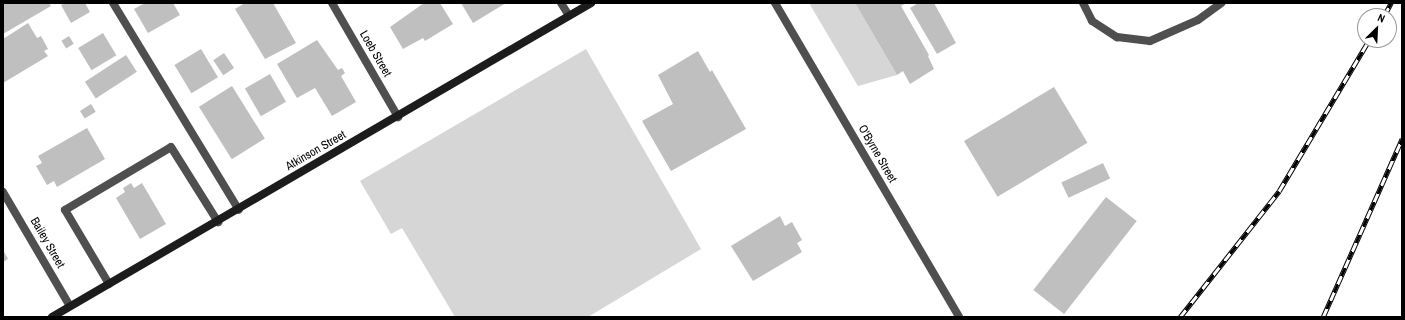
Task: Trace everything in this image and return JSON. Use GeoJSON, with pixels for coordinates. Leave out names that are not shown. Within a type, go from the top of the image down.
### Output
{"type":"FeatureCollection","features":[{"type":"Feature","properties":{"kind":"street"},"geometry":{"type":"LineString","coordinates":[[113,3],[239,210]]}},
{"type":"Feature","properties":{"kind":"street","name":"Loeb Street"},"geometry":{"type":"LineString","coordinates":[[332,3],[398,117]]}},
{"type":"Feature","properties":{"kind":"street"},"geometry":{"type":"LineString","coordinates":[[561,3],[569,16]]}},
{"type":"Feature","properties":{"kind":"street","name":"Atkinson Street"},"geometry":{"type":"LineString","coordinates":[[52,317],[239,210],[591,3]]}},
{"type":"Feature","properties":{"kind":"street","name":"O'Byrne Street"},"geometry":{"type":"LineString","coordinates":[[775,3],[958,317]]}},
{"type":"Feature","properties":{"kind":"street"},"geometry":{"type":"LineString","coordinates":[[1083,3],[1092,21],[1117,37],[1150,41],[1198,20],[1221,3]]}},
{"type":"Feature","properties":{"kind":"street"},"geometry":{"type":"LineString","coordinates":[[109,284],[65,210],[171,147],[218,222]]}},
{"type":"Feature","properties":{"kind":"street","name":"Bailey Street"},"geometry":{"type":"LineString","coordinates":[[3,192],[70,306]]}},
{"type":"Feature","properties":{"kind":"shaded area"},"geometry":{"type":"Polygon","coordinates":[[[809,3],[855,3],[897,75],[858,86],[809,3]]]}},
{"type":"Feature","properties":{"kind":"shaded area"},"geometry":{"type":"Polygon","coordinates":[[[586,49],[701,249],[588,317],[455,317],[402,228],[391,234],[360,181],[586,49]]]}},
{"type":"Feature","properties":{"kind":"building"},"geometry":{"type":"Polygon","coordinates":[[[3,3],[49,3],[51,6],[3,34],[3,3]]]}},
{"type":"Feature","properties":{"kind":"building"},"geometry":{"type":"Polygon","coordinates":[[[65,3],[85,3],[90,12],[71,23],[61,5],[65,3]]]}},
{"type":"Feature","properties":{"kind":"building"},"geometry":{"type":"Polygon","coordinates":[[[145,3],[173,3],[180,15],[148,33],[134,9],[145,3]]]}},
{"type":"Feature","properties":{"kind":"building"},"geometry":{"type":"Polygon","coordinates":[[[245,3],[273,3],[296,43],[265,59],[235,9],[245,3]]]}},
{"type":"Feature","properties":{"kind":"building"},"geometry":{"type":"Polygon","coordinates":[[[424,3],[440,3],[453,24],[425,41],[423,38],[403,49],[390,27],[424,3]]]}},
{"type":"Feature","properties":{"kind":"building"},"geometry":{"type":"Polygon","coordinates":[[[461,3],[506,3],[473,23],[461,3]]]}},
{"type":"Feature","properties":{"kind":"building"},"geometry":{"type":"Polygon","coordinates":[[[855,3],[906,3],[901,6],[929,55],[928,56],[934,69],[910,84],[903,71],[897,75],[855,3]]]}},
{"type":"Feature","properties":{"kind":"building"},"geometry":{"type":"Polygon","coordinates":[[[918,3],[934,3],[956,43],[937,54],[910,8],[918,3]]]}},
{"type":"Feature","properties":{"kind":"building"},"geometry":{"type":"Polygon","coordinates":[[[28,23],[37,38],[41,36],[48,49],[44,51],[48,56],[3,83],[3,39],[28,23]]]}},
{"type":"Feature","properties":{"kind":"building"},"geometry":{"type":"Polygon","coordinates":[[[103,33],[116,55],[92,70],[78,48],[103,33]]]}},
{"type":"Feature","properties":{"kind":"building"},"geometry":{"type":"Polygon","coordinates":[[[69,36],[74,44],[66,48],[61,41],[69,36]]]}},
{"type":"Feature","properties":{"kind":"building"},"geometry":{"type":"Polygon","coordinates":[[[317,40],[338,70],[342,68],[345,73],[341,76],[356,102],[332,116],[315,88],[297,98],[277,64],[317,40]]]}},
{"type":"Feature","properties":{"kind":"building"},"geometry":{"type":"Polygon","coordinates":[[[201,49],[218,77],[191,93],[174,65],[201,49]]]}},
{"type":"Feature","properties":{"kind":"building"},"geometry":{"type":"Polygon","coordinates":[[[698,51],[710,72],[712,70],[746,129],[671,171],[642,121],[673,104],[658,75],[698,51]]]}},
{"type":"Feature","properties":{"kind":"building"},"geometry":{"type":"Polygon","coordinates":[[[224,53],[234,68],[223,75],[213,60],[224,53]]]}},
{"type":"Feature","properties":{"kind":"building"},"geometry":{"type":"Polygon","coordinates":[[[126,55],[137,72],[96,98],[85,82],[126,55]]]}},
{"type":"Feature","properties":{"kind":"building"},"geometry":{"type":"Polygon","coordinates":[[[270,74],[286,102],[261,116],[245,89],[270,74]]]}},
{"type":"Feature","properties":{"kind":"building"},"geometry":{"type":"Polygon","coordinates":[[[232,86],[265,139],[232,159],[199,107],[232,86]]]}},
{"type":"Feature","properties":{"kind":"building"},"geometry":{"type":"Polygon","coordinates":[[[1054,87],[1087,143],[997,197],[964,141],[1054,87]]]}},
{"type":"Feature","properties":{"kind":"building"},"geometry":{"type":"Polygon","coordinates":[[[91,104],[96,112],[85,119],[80,111],[91,104]]]}},
{"type":"Feature","properties":{"kind":"building"},"geometry":{"type":"Polygon","coordinates":[[[87,128],[105,159],[57,187],[54,181],[47,185],[36,166],[42,163],[38,156],[87,128]]]}},
{"type":"Feature","properties":{"kind":"building"},"geometry":{"type":"Polygon","coordinates":[[[1103,163],[1110,178],[1068,198],[1061,182],[1103,163]]]}},
{"type":"Feature","properties":{"kind":"building"},"geometry":{"type":"Polygon","coordinates":[[[131,183],[134,188],[142,183],[166,224],[140,239],[116,198],[125,192],[123,188],[131,183]]]}},
{"type":"Feature","properties":{"kind":"building"},"geometry":{"type":"Polygon","coordinates":[[[1106,197],[1137,221],[1064,314],[1033,290],[1106,197]]]}},
{"type":"Feature","properties":{"kind":"building"},"geometry":{"type":"Polygon","coordinates":[[[780,216],[785,226],[792,222],[802,240],[797,243],[802,252],[753,281],[731,246],[780,216]]]}},
{"type":"Feature","properties":{"kind":"building"},"geometry":{"type":"Polygon","coordinates":[[[3,250],[8,259],[3,262],[3,250]]]}},
{"type":"Feature","properties":{"kind":"railway"},"geometry":{"type":"LineString","coordinates":[[1388,8],[1391,3]]}},
{"type":"Feature","properties":{"kind":"railway"},"geometry":{"type":"LineString","coordinates":[[1180,317],[1279,191],[1364,48]]}},
{"type":"Feature","properties":{"kind":"railway"},"geometry":{"type":"LineString","coordinates":[[1323,317],[1402,139]]}}]}
